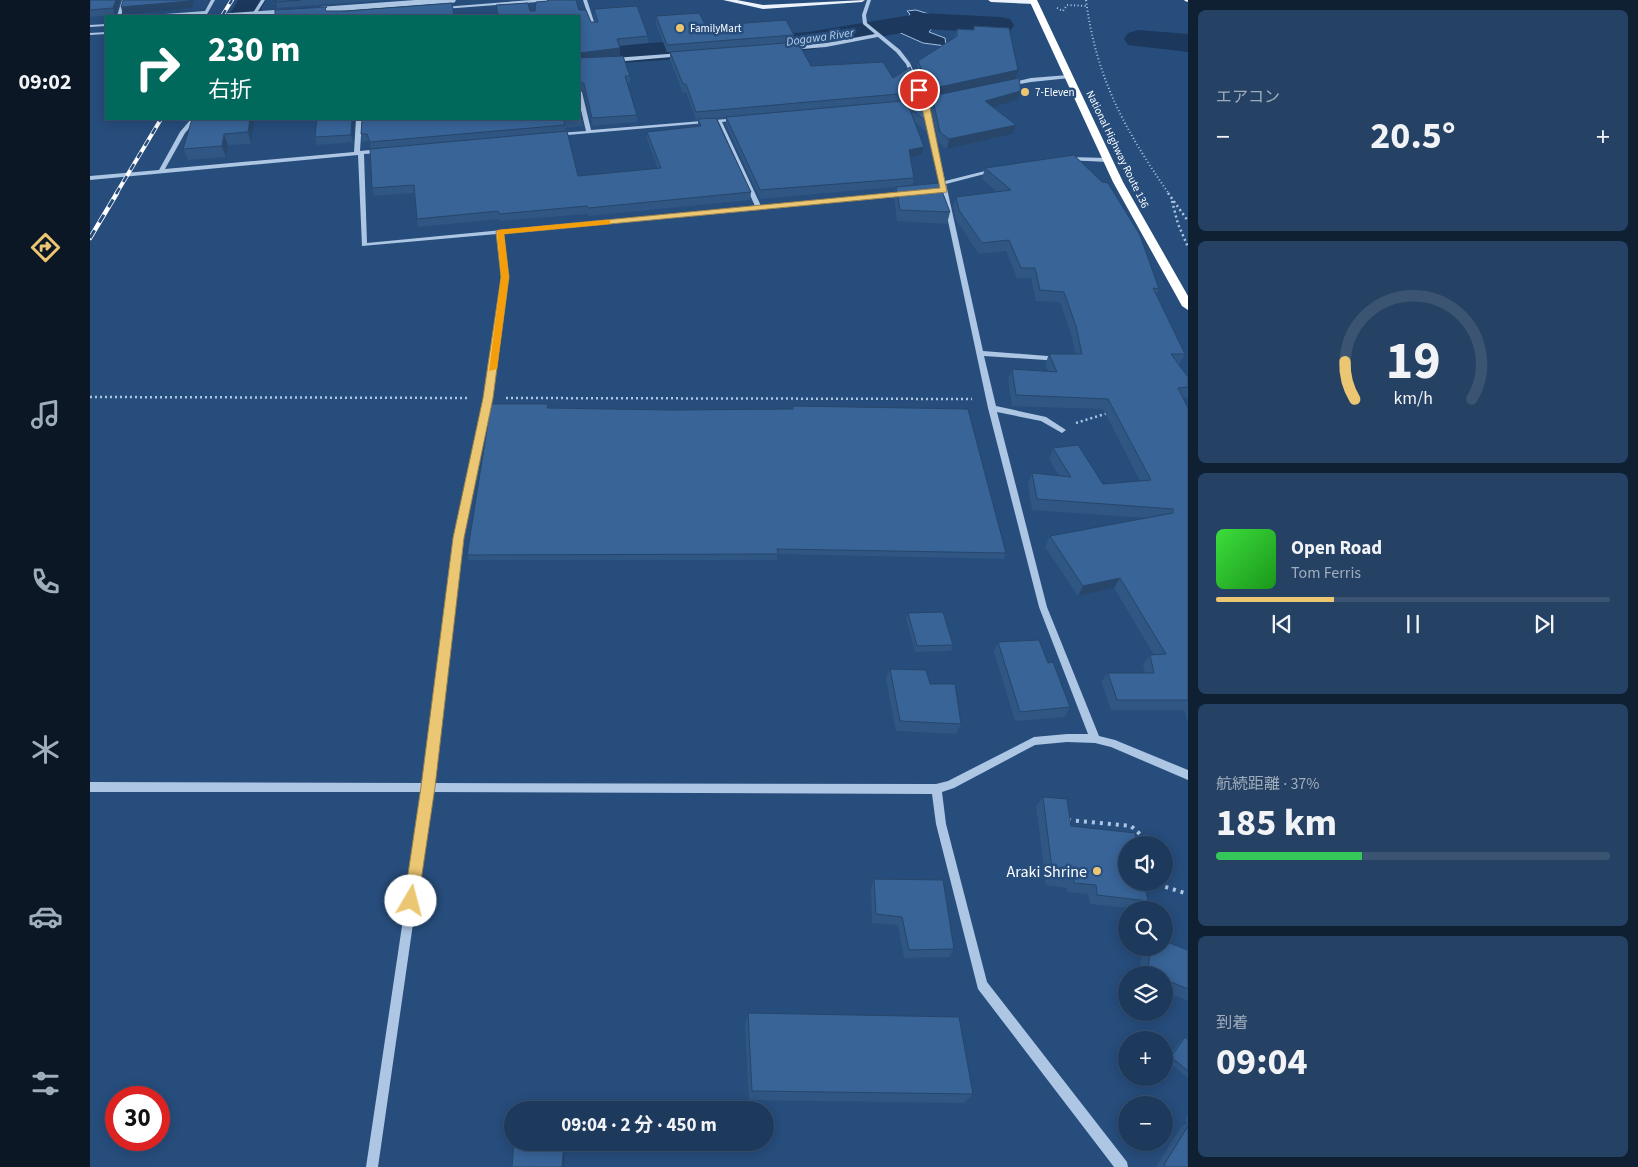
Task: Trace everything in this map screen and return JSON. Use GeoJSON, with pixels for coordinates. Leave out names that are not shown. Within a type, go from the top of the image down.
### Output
{"type":"FeatureCollection","features":[{"type":"Feature","properties":{"kind":"highway","name":"National Highway Route 136"},"geometry":{"type":"LineString","coordinates":[[1034,1],[1108,160],[1188,306]]}},
{"type":"Feature","properties":{"kind":"main road"},"geometry":{"type":"LineString","coordinates":[[726,0],[763,7],[862,0]]}},
{"type":"Feature","properties":{"kind":"main road"},"geometry":{"type":"LineString","coordinates":[[991,0],[1034,1]]}},
{"type":"Feature","properties":{"kind":"street"},"geometry":{"type":"LineString","coordinates":[[119,15],[124,0]]}},
{"type":"Feature","properties":{"kind":"street"},"geometry":{"type":"LineString","coordinates":[[178,15],[205,14],[214,0]]}},
{"type":"Feature","properties":{"kind":"street"},"geometry":{"type":"LineString","coordinates":[[254,15],[263,0]]}},
{"type":"Feature","properties":{"kind":"street"},"geometry":{"type":"LineString","coordinates":[[307,10],[453,0]]}},
{"type":"Feature","properties":{"kind":"street"},"geometry":{"type":"LineString","coordinates":[[435,8],[550,0]]}},
{"type":"Feature","properties":{"kind":"street"},"geometry":{"type":"LineString","coordinates":[[585,0],[594,27]]}},
{"type":"Feature","properties":{"kind":"street"},"geometry":{"type":"LineString","coordinates":[[869,0],[864,14],[865,24],[898,51],[908,64],[925,103],[991,403],[1043,607],[1095,739]]}},
{"type":"Feature","properties":{"kind":"street"},"geometry":{"type":"LineString","coordinates":[[530,1],[532,9]]}},
{"type":"Feature","properties":{"kind":"street"},"geometry":{"type":"LineString","coordinates":[[242,15],[297,11]]}},
{"type":"Feature","properties":{"kind":"street"},"geometry":{"type":"LineString","coordinates":[[90,20],[105,19]]}},
{"type":"Feature","properties":{"kind":"street"},"geometry":{"type":"LineString","coordinates":[[90,26],[105,25]]}},
{"type":"Feature","properties":{"kind":"street"},"geometry":{"type":"LineString","coordinates":[[90,34],[105,33]]}},
{"type":"Feature","properties":{"kind":"street"},"geometry":{"type":"LineString","coordinates":[[788,48],[826,45],[878,34]]}},
{"type":"Feature","properties":{"kind":"street"},"geometry":{"type":"LineString","coordinates":[[609,60],[688,55]]}},
{"type":"Feature","properties":{"kind":"street"},"geometry":{"type":"LineString","coordinates":[[1004,86],[1031,80],[1068,77]]}},
{"type":"Feature","properties":{"kind":"street"},"geometry":{"type":"LineString","coordinates":[[580,96],[589,132]]}},
{"type":"Feature","properties":{"kind":"street"},"geometry":{"type":"LineString","coordinates":[[905,104],[925,103],[951,97]]}},
{"type":"Feature","properties":{"kind":"street"},"geometry":{"type":"LineString","coordinates":[[549,136],[748,118]]}},
{"type":"Feature","properties":{"kind":"street"},"geometry":{"type":"LineString","coordinates":[[161,171],[183,132],[193,120]]}},
{"type":"Feature","properties":{"kind":"street"},"geometry":{"type":"LineString","coordinates":[[360,120],[359,153],[364,245],[915,193]]}},
{"type":"Feature","properties":{"kind":"street"},"geometry":{"type":"LineString","coordinates":[[719,121],[759,208]]}},
{"type":"Feature","properties":{"kind":"street"},"geometry":{"type":"LineString","coordinates":[[90,178],[391,150]]}},
{"type":"Feature","properties":{"kind":"street"},"geometry":{"type":"LineString","coordinates":[[1058,160],[1108,160]]}},
{"type":"Feature","properties":{"kind":"street"},"geometry":{"type":"LineString","coordinates":[[935,191],[1000,169]]}},
{"type":"Feature","properties":{"kind":"street"},"geometry":{"type":"LineString","coordinates":[[372,1167],[428,787],[458,538],[488,398],[505,277],[500,232]]}},
{"type":"Feature","properties":{"kind":"street"},"geometry":{"type":"LineString","coordinates":[[980,353],[1068,359]]}},
{"type":"Feature","properties":{"kind":"street"},"geometry":{"type":"LineString","coordinates":[[991,403],[1043,419],[1062,430]]}},
{"type":"Feature","properties":{"kind":"street"},"geometry":{"type":"LineString","coordinates":[[90,787],[936,789],[950,785],[1034,741],[1095,739],[1112,743],[1188,775]]}},
{"type":"Feature","properties":{"kind":"street"},"geometry":{"type":"LineString","coordinates":[[936,789],[940,824],[982,985],[1122,1167]]}},
{"type":"Feature","properties":{"kind":"path"},"geometry":{"type":"LineString","coordinates":[[1086,0],[1094,50],[1116,109],[1138,150],[1188,220]]}},
{"type":"Feature","properties":{"kind":"path"},"geometry":{"type":"LineString","coordinates":[[1054,4],[1063,11],[1067,5],[1086,6]]}},
{"type":"Feature","properties":{"kind":"path"},"geometry":{"type":"LineString","coordinates":[[1172,198],[1178,224],[1188,247]]}},
{"type":"Feature","properties":{"kind":"path"},"geometry":{"type":"LineString","coordinates":[[90,397],[488,398],[991,403]]}},
{"type":"Feature","properties":{"kind":"path"},"geometry":{"type":"LineString","coordinates":[[1062,430],[1082,420],[1115,412]]}},
{"type":"Feature","properties":{"kind":"path"},"geometry":{"type":"LineString","coordinates":[[1064,819],[1131,826],[1142,836]]}},
{"type":"Feature","properties":{"kind":"path"},"geometry":{"type":"LineString","coordinates":[[1173,889],[1188,894]]}},
{"type":"Feature","properties":{"kind":"water"},"geometry":{"type":"Polygon","coordinates":[[[916,10],[935,16],[996,21],[998,30],[934,26],[929,32],[945,38],[946,46],[923,43],[894,30],[856,36],[850,31],[908,17],[910,14],[907,11],[916,10]]]}},
{"type":"Feature","properties":{"kind":"building"},"geometry":{"type":"Polygon","coordinates":[[[90,0],[116,0],[113,8],[90,10],[90,0]]]}},
{"type":"Feature","properties":{"kind":"building"},"geometry":{"type":"Polygon","coordinates":[[[123,0],[190,0],[190,1],[121,7],[123,0]]]}},
{"type":"Feature","properties":{"kind":"building"},"geometry":{"type":"Polygon","coordinates":[[[276,0],[301,0],[276,2],[276,0]]]}},
{"type":"Feature","properties":{"kind":"building"},"geometry":{"type":"Polygon","coordinates":[[[576,0],[579,10],[586,10],[591,22],[598,22],[594,9],[637,6],[648,36],[617,39],[620,48],[580,53],[580,15],[498,15],[496,5],[528,3],[530,11],[535,11],[536,2],[576,0]]]}},
{"type":"Feature","properties":{"kind":"building"},"geometry":{"type":"Polygon","coordinates":[[[452,3],[454,15],[275,15],[275,10],[327,7],[326,11],[452,3]]]}},
{"type":"Feature","properties":{"kind":"building"},"geometry":{"type":"Polygon","coordinates":[[[699,13],[706,26],[786,20],[794,35],[667,45],[656,16],[699,13]]]}},
{"type":"Feature","properties":{"kind":"building"},"geometry":{"type":"Polygon","coordinates":[[[974,26],[1009,28],[1018,70],[930,89],[918,61],[957,36],[957,29],[974,30],[974,26]]]}},
{"type":"Feature","properties":{"kind":"building"},"geometry":{"type":"Polygon","coordinates":[[[798,42],[811,66],[883,62],[893,78],[910,67],[921,92],[696,112],[686,84],[683,84],[670,52],[798,42]]]}},
{"type":"Feature","properties":{"kind":"building"},"geometry":{"type":"Polygon","coordinates":[[[623,56],[630,76],[625,76],[637,115],[592,118],[584,84],[580,82],[580,58],[623,56]]]}},
{"type":"Feature","properties":{"kind":"building"},"geometry":{"type":"Polygon","coordinates":[[[1019,78],[1021,91],[985,101],[1016,125],[949,139],[940,132],[932,96],[1019,78]]]}},
{"type":"Feature","properties":{"kind":"building"},"geometry":{"type":"Polygon","coordinates":[[[923,99],[929,124],[909,107],[924,147],[909,150],[914,178],[760,190],[726,117],[923,99]]]}},
{"type":"Feature","properties":{"kind":"building"},"geometry":{"type":"Polygon","coordinates":[[[716,118],[751,192],[588,208],[587,206],[499,214],[498,211],[417,219],[414,185],[372,188],[370,149],[567,131],[578,176],[661,168],[647,132],[701,126],[698,119],[716,118]]]}},
{"type":"Feature","properties":{"kind":"building"},"geometry":{"type":"Polygon","coordinates":[[[192,120],[250,120],[248,132],[224,134],[222,146],[183,149],[192,120]]]}},
{"type":"Feature","properties":{"kind":"building"},"geometry":{"type":"Polygon","coordinates":[[[317,120],[352,120],[351,135],[315,137],[317,120]]]}},
{"type":"Feature","properties":{"kind":"building"},"geometry":{"type":"Polygon","coordinates":[[[362,120],[564,120],[565,125],[370,142],[367,134],[361,134],[362,120]]]}},
{"type":"Feature","properties":{"kind":"building"},"geometry":{"type":"Polygon","coordinates":[[[1074,155],[1102,182],[1108,183],[1140,235],[1159,289],[1153,288],[1185,354],[1171,354],[1188,377],[1188,387],[1178,388],[1188,408],[1188,700],[1117,700],[1108,673],[1154,673],[1150,655],[1166,654],[1120,578],[1083,586],[1050,536],[1173,513],[1173,509],[1037,499],[1032,473],[1071,477],[1053,448],[1078,445],[1103,484],[1151,480],[1108,399],[1016,395],[1012,369],[1057,372],[1049,354],[1082,354],[1076,326],[1064,292],[1040,290],[1035,268],[1021,268],[1009,240],[982,243],[959,210],[956,197],[1011,190],[985,168],[1074,155]]]}},
{"type":"Feature","properties":{"kind":"building"},"geometry":{"type":"Polygon","coordinates":[[[939,183],[950,212],[900,210],[896,187],[939,183]]]}},
{"type":"Feature","properties":{"kind":"building"},"geometry":{"type":"Polygon","coordinates":[[[491,404],[548,404],[547,408],[672,410],[793,409],[793,406],[968,409],[1006,553],[777,549],[778,554],[467,555],[491,404]]]}},
{"type":"Feature","properties":{"kind":"building"},"geometry":{"type":"Polygon","coordinates":[[[943,612],[953,645],[917,646],[908,613],[943,612]]]}},
{"type":"Feature","properties":{"kind":"building"},"geometry":{"type":"Polygon","coordinates":[[[1039,640],[1048,663],[1053,662],[1070,707],[1020,712],[998,642],[1039,640]]]}},
{"type":"Feature","properties":{"kind":"building"},"geometry":{"type":"Polygon","coordinates":[[[890,669],[926,670],[930,684],[955,684],[961,724],[900,721],[890,669]]]}},
{"type":"Feature","properties":{"kind":"building"},"geometry":{"type":"Polygon","coordinates":[[[1043,797],[1067,799],[1071,826],[1135,833],[1136,836],[1118,836],[1118,891],[1146,891],[1148,901],[1097,895],[1096,885],[1074,883],[1074,879],[1053,877],[1043,797]]]}},
{"type":"Feature","properties":{"kind":"building"},"geometry":{"type":"Polygon","coordinates":[[[874,879],[943,880],[954,949],[909,950],[902,917],[876,914],[874,879]]]}},
{"type":"Feature","properties":{"kind":"building"},"geometry":{"type":"Polygon","coordinates":[[[1173,944],[1188,950],[1188,989],[1173,983],[1173,966],[1148,966],[1150,956],[1173,956],[1173,944]]]}},
{"type":"Feature","properties":{"kind":"building"},"geometry":{"type":"Polygon","coordinates":[[[748,1013],[959,1017],[973,1094],[752,1091],[748,1013]]]}},
{"type":"Feature","properties":{"kind":"building"},"geometry":{"type":"Polygon","coordinates":[[[1185,1037],[1188,1040],[1188,1071],[1173,1059],[1173,1054],[1185,1037]]]}},
{"type":"Feature","properties":{"kind":"building"},"geometry":{"type":"Polygon","coordinates":[[[1188,1126],[1188,1167],[1166,1167],[1164,1165],[1188,1126]]]}},
{"type":"Feature","properties":{"kind":"building"},"geometry":{"type":"Polygon","coordinates":[[[513,1151],[563,1151],[562,1167],[512,1167],[513,1151]]]}},
{"type":"Feature","properties":{"kind":"waterway","name":"Dogawa River"},"geometry":{"type":"LineString","coordinates":[[244,15],[252,0]]}},
{"type":"Feature","properties":{"kind":"waterway","name":"Dogawa River"},"geometry":{"type":"LineString","coordinates":[[580,57],[808,41],[923,21],[1000,25]]}},
{"type":"Feature","properties":{"kind":"waterway","name":"Dogawa River"},"geometry":{"type":"LineString","coordinates":[[1138,39],[1188,43]]}},
{"type":"Feature","properties":{"kind":"railway"},"geometry":{"type":"LineString","coordinates":[[223,15],[232,0]]}},
{"type":"Feature","properties":{"kind":"railway"},"geometry":{"type":"LineString","coordinates":[[116,194],[160,120]]}},
{"type":"Feature","properties":{"kind":"railway"},"geometry":{"type":"LineString","coordinates":[[90,238],[117,193]]}},
{"type":"Feature","properties":{"kind":"slow traffic"},"geometry":{"type":"LineString","coordinates":[[492,369],[505,277],[500,232],[607,222]]}},
{"type":"Feature","properties":{"kind":"place","name":"FamilyMart"},"geometry":{"type":"Point","coordinates":[680,28]}},
{"type":"Feature","properties":{"kind":"place","name":"7-Eleven"},"geometry":{"type":"Point","coordinates":[1025,92]}},
{"type":"Feature","properties":{"kind":"place","name":"Araki Shrine"},"geometry":{"type":"Point","coordinates":[1097,871]}},
{"type":"Feature","properties":{"kind":"route"},"geometry":{"type":"LineString","coordinates":[[411,901],[428,787],[458,538],[488,398],[505,277],[500,232],[945,190],[925,103],[919,90]]}}]}
